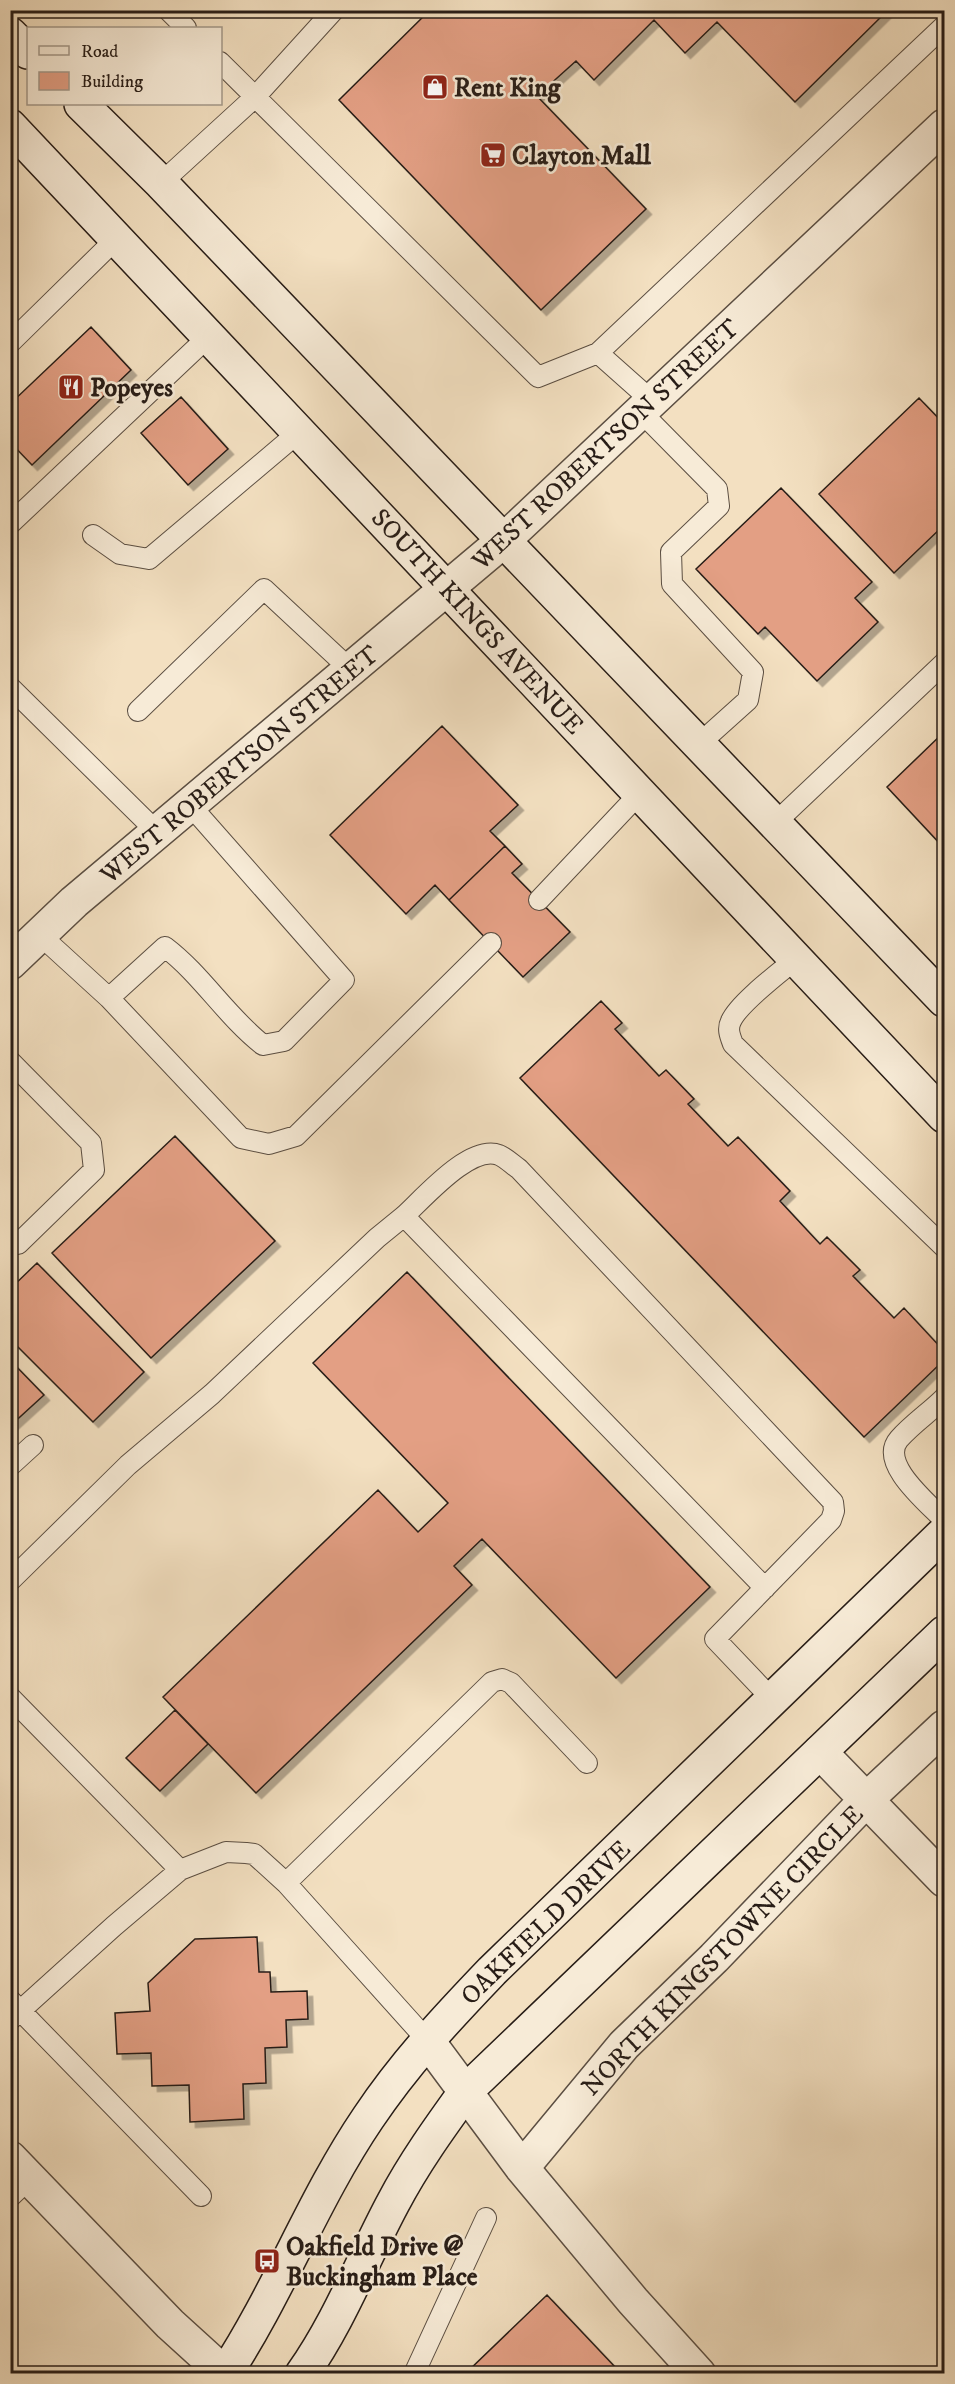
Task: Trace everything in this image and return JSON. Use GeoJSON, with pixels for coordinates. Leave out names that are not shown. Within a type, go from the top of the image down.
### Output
{"type":"FeatureCollection","features":[{"type":"Feature","properties":{"kind":"street"},"geometry":{"type":"LineString","coordinates":[[10,34],[27,51]]}},
{"type":"Feature","properties":{"kind":"street"},"geometry":{"type":"LineString","coordinates":[[82,105],[161,183],[945,1000]]}},
{"type":"Feature","properties":{"kind":"street","name":"SOUTH KINGS AVENUE"},"geometry":{"type":"LineString","coordinates":[[10,126],[945,1116]]}},
{"type":"Feature","properties":{"kind":"street","name":"WEST ROBERTSON STREET"},"geometry":{"type":"LineString","coordinates":[[10,963],[74,902],[503,541],[945,126]]}},
{"type":"Feature","properties":{"kind":"street","name":"OAKFIELD DRIVE"},"geometry":{"type":"LineString","coordinates":[[225,2373],[252,2333],[325,2192],[367,2119],[427,2040],[492,1971],[945,1533]]}},
{"type":"Feature","properties":{"kind":"street"},"geometry":{"type":"LineString","coordinates":[[308,2371],[394,2201],[428,2144],[466,2091],[945,1633]]}},
{"type":"Feature","properties":{"kind":"street","name":"NORTH KINGSTOWNE CIRCLE"},"geometry":{"type":"LineString","coordinates":[[522,2168],[624,2045],[714,1958],[867,1799],[945,1727]]}},
{"type":"Feature","properties":{"kind":"street"},"geometry":{"type":"LineString","coordinates":[[820,1752],[945,1880]]}},
{"type":"Feature","properties":{"kind":"street"},"geometry":{"type":"LineString","coordinates":[[427,2040],[522,2168],[633,2301],[699,2373]]}},
{"type":"Feature","properties":{"kind":"street"},"geometry":{"type":"LineString","coordinates":[[17,2178],[170,2324],[225,2373]]}},
{"type":"Feature","properties":{"kind":"lane"},"geometry":{"type":"LineString","coordinates":[[168,10],[185,27]]}},
{"type":"Feature","properties":{"kind":"lane"},"geometry":{"type":"LineString","coordinates":[[161,183],[255,97],[334,10]]}},
{"type":"Feature","properties":{"kind":"lane"},"geometry":{"type":"LineString","coordinates":[[222,65],[538,377],[598,353],[945,26]]}},
{"type":"Feature","properties":{"kind":"lane"},"geometry":{"type":"LineString","coordinates":[[10,343],[116,239]]}},
{"type":"Feature","properties":{"kind":"lane"},"geometry":{"type":"LineString","coordinates":[[10,524],[209,336]]}},
{"type":"Feature","properties":{"kind":"lane"},"geometry":{"type":"LineString","coordinates":[[598,353],[717,489],[719,506],[671,552],[672,584],[753,672],[748,700],[699,744]]}},
{"type":"Feature","properties":{"kind":"lane"},"geometry":{"type":"LineString","coordinates":[[93,535],[120,554],[149,559],[299,432]]}},
{"type":"Feature","properties":{"kind":"lane"},"geometry":{"type":"LineString","coordinates":[[138,711],[264,589],[351,670]]}},
{"type":"Feature","properties":{"kind":"lane"},"geometry":{"type":"LineString","coordinates":[[775,823],[945,663]]}},
{"type":"Feature","properties":{"kind":"lane"},"geometry":{"type":"LineString","coordinates":[[10,687],[157,832]]}},
{"type":"Feature","properties":{"kind":"lane"},"geometry":{"type":"LineString","coordinates":[[539,900],[640,793]]}},
{"type":"Feature","properties":{"kind":"lane"},"geometry":{"type":"LineString","coordinates":[[109,998],[165,947],[183,960],[242,1029],[263,1045],[284,1041],[344,980],[189,805]]}},
{"type":"Feature","properties":{"kind":"lane"},"geometry":{"type":"LineString","coordinates":[[40,934],[109,998],[241,1138],[269,1144],[296,1136],[491,943]]}},
{"type":"Feature","properties":{"kind":"lane"},"geometry":{"type":"LineString","coordinates":[[796,958],[740,1009],[730,1022],[729,1032],[733,1044],[945,1248]]}},
{"type":"Feature","properties":{"kind":"lane"},"geometry":{"type":"LineString","coordinates":[[10,1061],[91,1143],[94,1170],[18,1244],[10,1244]]}},
{"type":"Feature","properties":{"kind":"lane"},"geometry":{"type":"LineString","coordinates":[[10,1581],[128,1465],[212,1394],[377,1238],[460,1164],[482,1154],[499,1155],[519,1169],[833,1502],[834,1511],[831,1520],[715,1639],[772,1700]]}},
{"type":"Feature","properties":{"kind":"lane"},"geometry":{"type":"LineString","coordinates":[[404,1216],[765,1588]]}},
{"type":"Feature","properties":{"kind":"lane"},"geometry":{"type":"LineString","coordinates":[[945,1398],[898,1440],[893,1452],[895,1463],[904,1477],[945,1520]]}},
{"type":"Feature","properties":{"kind":"lane"},"geometry":{"type":"LineString","coordinates":[[10,1466],[33,1445]]}},
{"type":"Feature","properties":{"kind":"lane"},"geometry":{"type":"LineString","coordinates":[[286,1883],[492,1682],[502,1679],[511,1683],[587,1762]]}},
{"type":"Feature","properties":{"kind":"lane"},"geometry":{"type":"LineString","coordinates":[[10,1698],[180,1870]]}},
{"type":"Feature","properties":{"kind":"lane"},"geometry":{"type":"LineString","coordinates":[[201,2196],[14,2010],[180,1870],[226,1852],[254,1854],[286,1883],[427,2040]]}},
{"type":"Feature","properties":{"kind":"lane"},"geometry":{"type":"LineString","coordinates":[[414,2373],[486,2218]]}},
{"type":"Feature","properties":{"kind":"building","name":"Clayton Mall"},"geometry":{"type":"Polygon","coordinates":[[[430,10],[888,10],[795,102],[717,22],[685,53],[654,20],[594,80],[576,61],[537,96],[646,209],[541,310],[339,100],[430,10]]]}},
{"type":"Feature","properties":{"kind":"building","name":"Popeyes"},"geometry":{"type":"Polygon","coordinates":[[[91,327],[131,370],[32,465],[10,442],[10,404],[91,327]]]}},
{"type":"Feature","properties":{"kind":"building"},"geometry":{"type":"Polygon","coordinates":[[[181,397],[228,449],[188,485],[141,433],[181,397]]]}},
{"type":"Feature","properties":{"kind":"building"},"geometry":{"type":"Polygon","coordinates":[[[919,398],[944,424],[944,525],[894,573],[819,494],[919,398]]]}},
{"type":"Feature","properties":{"kind":"building"},"geometry":{"type":"Polygon","coordinates":[[[781,488],[872,582],[855,598],[878,622],[817,681],[765,627],[758,634],[696,569],[781,488]]]}},
{"type":"Feature","properties":{"kind":"building"},"geometry":{"type":"Polygon","coordinates":[[[442,726],[518,805],[490,831],[505,846],[449,900],[435,885],[406,914],[330,835],[442,726]]]}},
{"type":"Feature","properties":{"kind":"building"},"geometry":{"type":"Polygon","coordinates":[[[944,732],[944,848],[887,787],[944,732]]]}},
{"type":"Feature","properties":{"kind":"building"},"geometry":{"type":"Polygon","coordinates":[[[505,846],[522,864],[512,873],[570,932],[523,977],[449,900],[505,846]]]}},
{"type":"Feature","properties":{"kind":"building"},"geometry":{"type":"Polygon","coordinates":[[[601,1001],[622,1023],[615,1029],[659,1076],[666,1070],[694,1099],[688,1104],[728,1146],[738,1137],[790,1191],[780,1201],[820,1244],[827,1237],[860,1270],[853,1276],[894,1318],[904,1308],[944,1351],[944,1360],[864,1437],[520,1078],[601,1001]]]}},
{"type":"Feature","properties":{"kind":"building"},"geometry":{"type":"Polygon","coordinates":[[[175,1136],[275,1241],[151,1358],[52,1253],[175,1136]]]}},
{"type":"Feature","properties":{"kind":"building"},"geometry":{"type":"Polygon","coordinates":[[[37,1263],[144,1372],[93,1422],[10,1339],[10,1289],[37,1263]]]}},
{"type":"Feature","properties":{"kind":"building"},"geometry":{"type":"Polygon","coordinates":[[[407,1272],[710,1587],[616,1678],[482,1539],[454,1566],[472,1585],[256,1793],[163,1697],[378,1490],[418,1532],[448,1503],[313,1363],[407,1272]]]}},
{"type":"Feature","properties":{"kind":"building"},"geometry":{"type":"Polygon","coordinates":[[[10,1360],[44,1395],[10,1426],[10,1360]]]}},
{"type":"Feature","properties":{"kind":"building"},"geometry":{"type":"Polygon","coordinates":[[[175,1710],[208,1744],[160,1791],[126,1758],[175,1710]]]}},
{"type":"Feature","properties":{"kind":"building"},"geometry":{"type":"Polygon","coordinates":[[[257,1937],[259,1972],[270,1972],[271,1992],[307,1991],[308,2019],[286,2020],[287,2047],[265,2048],[266,2083],[243,2084],[244,2119],[190,2122],[189,2085],[152,2086],[151,2053],[117,2054],[115,2013],[150,2011],[148,1983],[195,1939],[257,1937]]]}},
{"type":"Feature","properties":{"kind":"building"},"geometry":{"type":"Polygon","coordinates":[[[547,2295],[616,2368],[611,2374],[465,2374],[547,2295]]]}},
{"type":"Feature","properties":{"kind":"place","name":"Rent King"},"geometry":{"type":"Point","coordinates":[435,87]}},
{"type":"Feature","properties":{"kind":"place","name":"Clayton Mall"},"geometry":{"type":"Point","coordinates":[493,155]}},
{"type":"Feature","properties":{"kind":"place","name":"Popeyes"},"geometry":{"type":"Point","coordinates":[71,387]}},
{"type":"Feature","properties":{"kind":"place","name":"Oakfield Drive @ Buckingham Place"},"geometry":{"type":"Point","coordinates":[267,2261]}}]}
